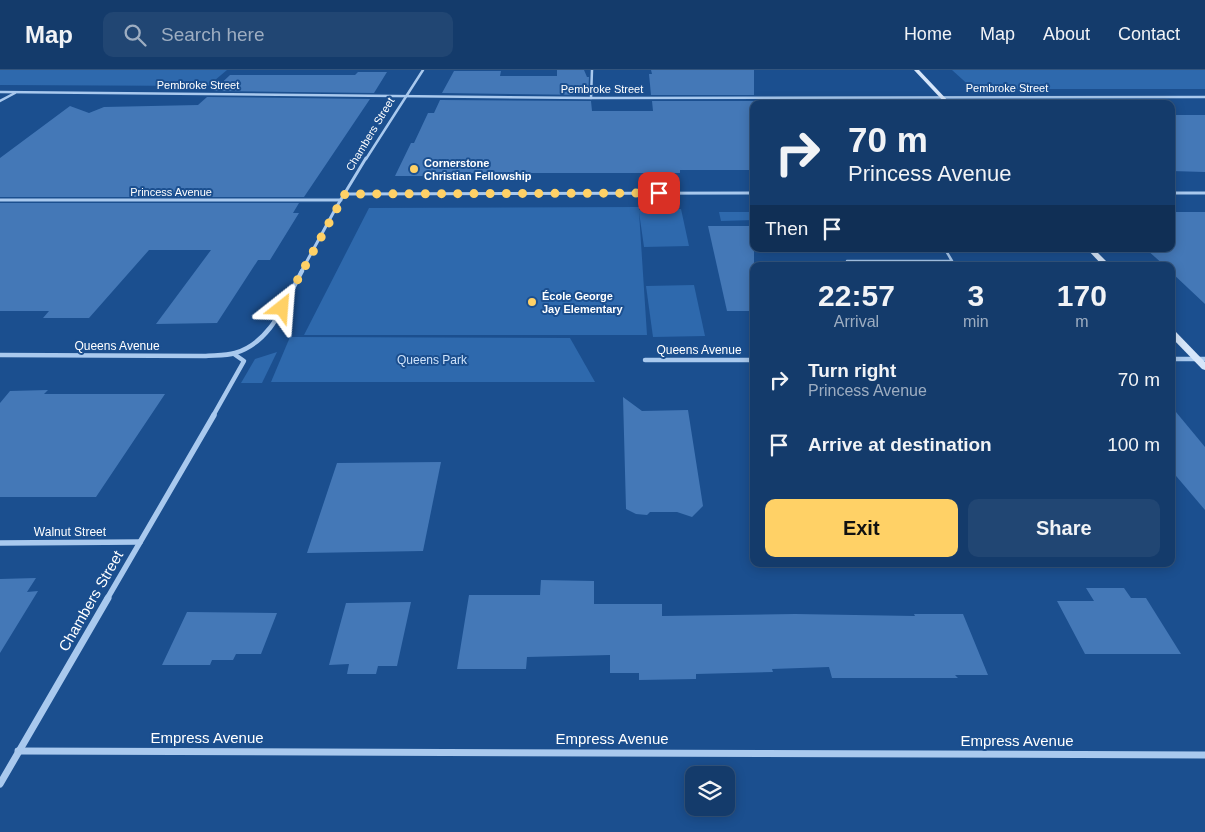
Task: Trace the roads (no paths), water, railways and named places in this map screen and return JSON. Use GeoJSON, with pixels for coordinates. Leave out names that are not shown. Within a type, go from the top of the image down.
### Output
{"type":"FeatureCollection","features":[{"type":"Feature","properties":{"kind":"main road"},"geometry":{"type":"LineString","coordinates":[[916,70],[945,100]]}},
{"type":"Feature","properties":{"kind":"main road"},"geometry":{"type":"LineString","coordinates":[[1093,252],[1103,262]]}},
{"type":"Feature","properties":{"kind":"main road"},"geometry":{"type":"LineString","coordinates":[[1175,336],[1201,359],[1205,367]]}},
{"type":"Feature","properties":{"kind":"street","name":"Chambers Street"},"geometry":{"type":"LineString","coordinates":[[234,354],[256,344],[273,325],[341,200],[423,70]]}},
{"type":"Feature","properties":{"kind":"street"},"geometry":{"type":"LineString","coordinates":[[591,98],[592,70]]}},
{"type":"Feature","properties":{"kind":"street","name":"Pembroke Street"},"geometry":{"type":"LineString","coordinates":[[0,92],[591,98],[1205,97]]}},
{"type":"Feature","properties":{"kind":"street"},"geometry":{"type":"LineString","coordinates":[[0,102],[15,92]]}},
{"type":"Feature","properties":{"kind":"street"},"geometry":{"type":"LineString","coordinates":[[345,194],[750,193]]}},
{"type":"Feature","properties":{"kind":"street"},"geometry":{"type":"LineString","coordinates":[[1175,193],[1205,193]]}},
{"type":"Feature","properties":{"kind":"street","name":"Princess Avenue"},"geometry":{"type":"LineString","coordinates":[[0,200],[341,200]]}},
{"type":"Feature","properties":{"kind":"street","name":"Chambers Street"},"geometry":{"type":"LineString","coordinates":[[0,784],[244,361],[234,354]]}},
{"type":"Feature","properties":{"kind":"street","name":"Queens Avenue"},"geometry":{"type":"LineString","coordinates":[[0,355],[204,356],[234,354]]}},
{"type":"Feature","properties":{"kind":"street"},"geometry":{"type":"LineString","coordinates":[[1175,359],[1201,359]]}},
{"type":"Feature","properties":{"kind":"street","name":"Queens Avenue"},"geometry":{"type":"LineString","coordinates":[[645,360],[750,360]]}},
{"type":"Feature","properties":{"kind":"street","name":"Walnut Street"},"geometry":{"type":"LineString","coordinates":[[0,543],[140,542]]}},
{"type":"Feature","properties":{"kind":"street","name":"Empress Avenue"},"geometry":{"type":"LineString","coordinates":[[18,751],[1205,755]]}},
{"type":"Feature","properties":{"kind":"lane"},"geometry":{"type":"LineString","coordinates":[[847,261],[952,261],[947,252]]}},
{"type":"Feature","properties":{"kind":"place","name":"Cornerstone Christian Fellowship"},"geometry":{"type":"Point","coordinates":[414,169]}},
{"type":"Feature","properties":{"kind":"place","name":"École George Jay Elementary"},"geometry":{"type":"Point","coordinates":[532,302]}},
{"type":"Feature","properties":{"kind":"park label","name":"Queens Park"},"geometry":{"type":"Point","coordinates":[432,360]}}]}
